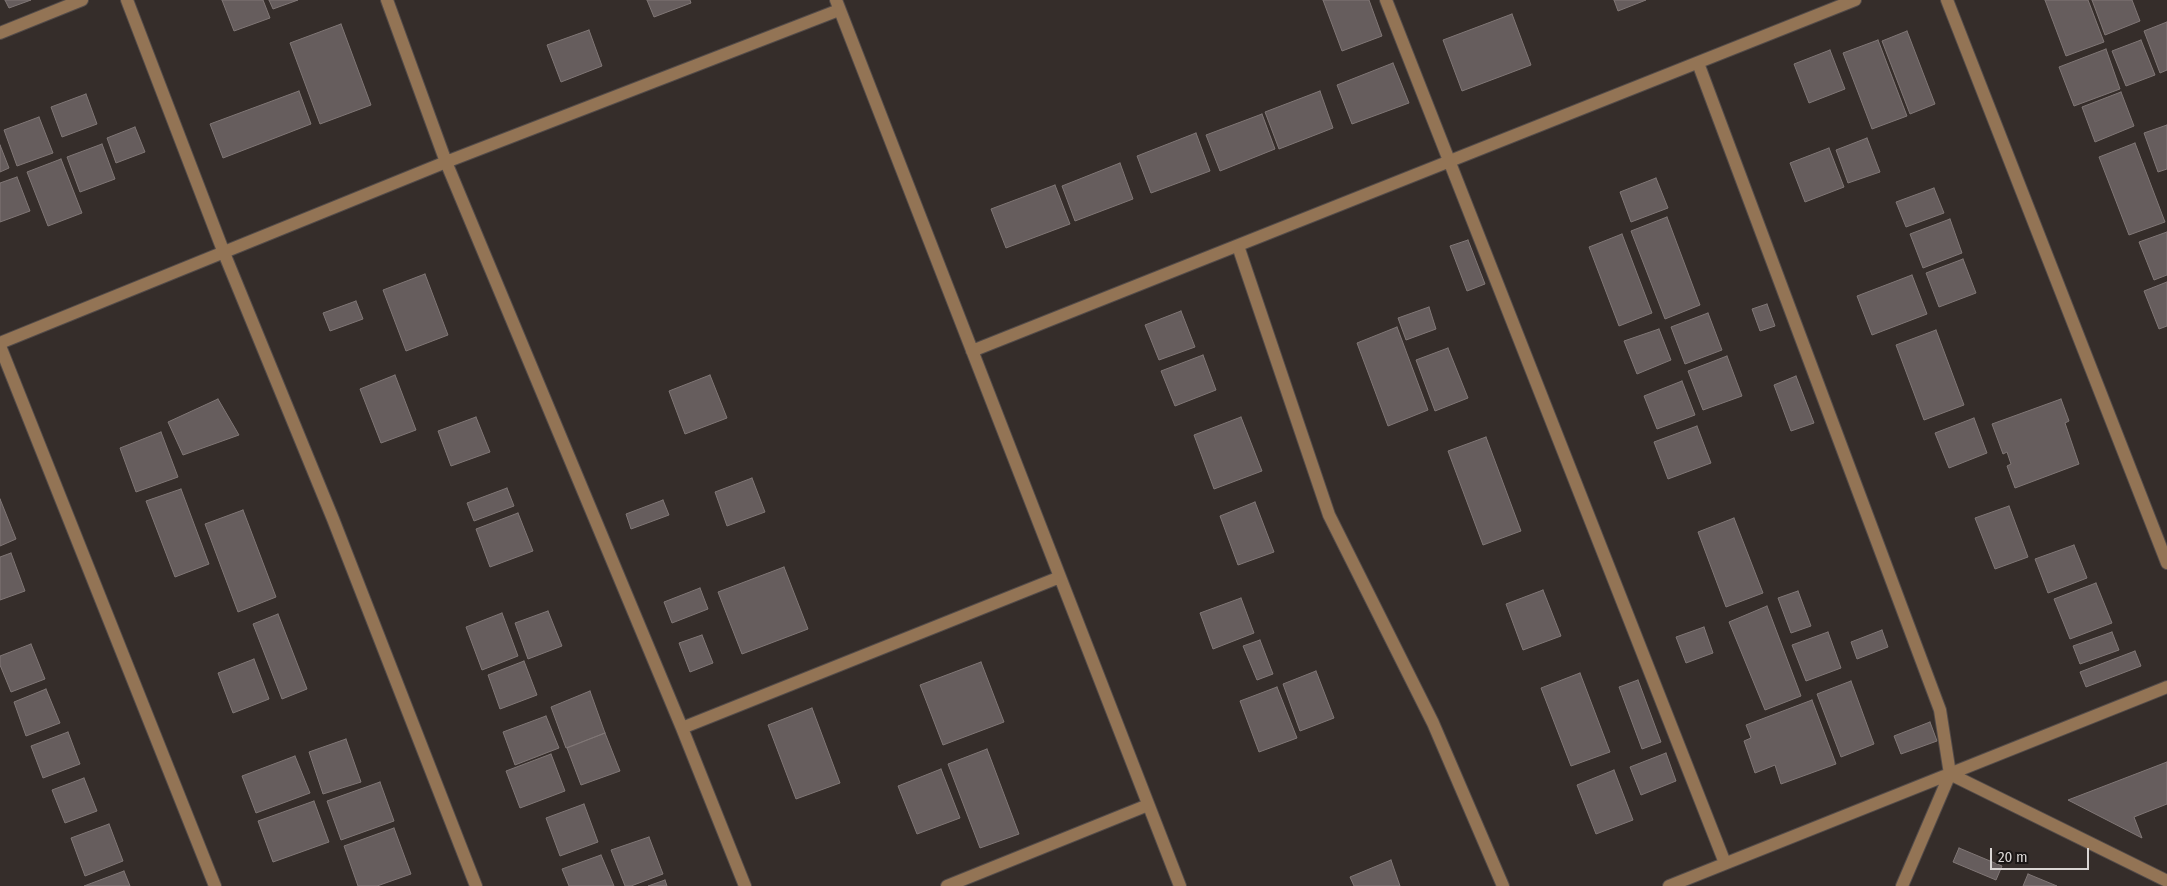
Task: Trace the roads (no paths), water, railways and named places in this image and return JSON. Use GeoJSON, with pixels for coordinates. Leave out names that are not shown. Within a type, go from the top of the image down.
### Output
{"type":"FeatureCollection","features":[{"type":"Feature","properties":{"kind":"street"},"geometry":{"type":"LineString","coordinates":[[0,33],[82,0]]}},
{"type":"Feature","properties":{"kind":"street"},"geometry":{"type":"LineString","coordinates":[[127,0],[224,253],[333,519],[476,886]]}},
{"type":"Feature","properties":{"kind":"street"},"geometry":{"type":"LineString","coordinates":[[387,0],[446,162],[682,728],[745,886]]}},
{"type":"Feature","properties":{"kind":"street"},"geometry":{"type":"LineString","coordinates":[[1386,0],[1725,864]]}},
{"type":"Feature","properties":{"kind":"street"},"geometry":{"type":"LineString","coordinates":[[972,351],[1450,163],[1855,0]]}},
{"type":"Feature","properties":{"kind":"street"},"geometry":{"type":"LineString","coordinates":[[1947,0],[2167,563]]}},
{"type":"Feature","properties":{"kind":"street"},"geometry":{"type":"LineString","coordinates":[[215,886],[0,344],[838,5],[1180,886]]}},
{"type":"Feature","properties":{"kind":"street"},"geometry":{"type":"LineString","coordinates":[[1698,63],[1940,710],[1950,774],[1902,886]]}},
{"type":"Feature","properties":{"kind":"street"},"geometry":{"type":"LineString","coordinates":[[1238,246],[1329,515],[1434,723],[1503,886]]}},
{"type":"Feature","properties":{"kind":"street"},"geometry":{"type":"LineString","coordinates":[[682,728],[1060,577]]}},
{"type":"Feature","properties":{"kind":"street"},"geometry":{"type":"LineString","coordinates":[[1669,886],[2167,687]]}},
{"type":"Feature","properties":{"kind":"street"},"geometry":{"type":"LineString","coordinates":[[1950,774],[2167,881]]}},
{"type":"Feature","properties":{"kind":"street"},"geometry":{"type":"LineString","coordinates":[[947,886],[1148,805]]}}]}
